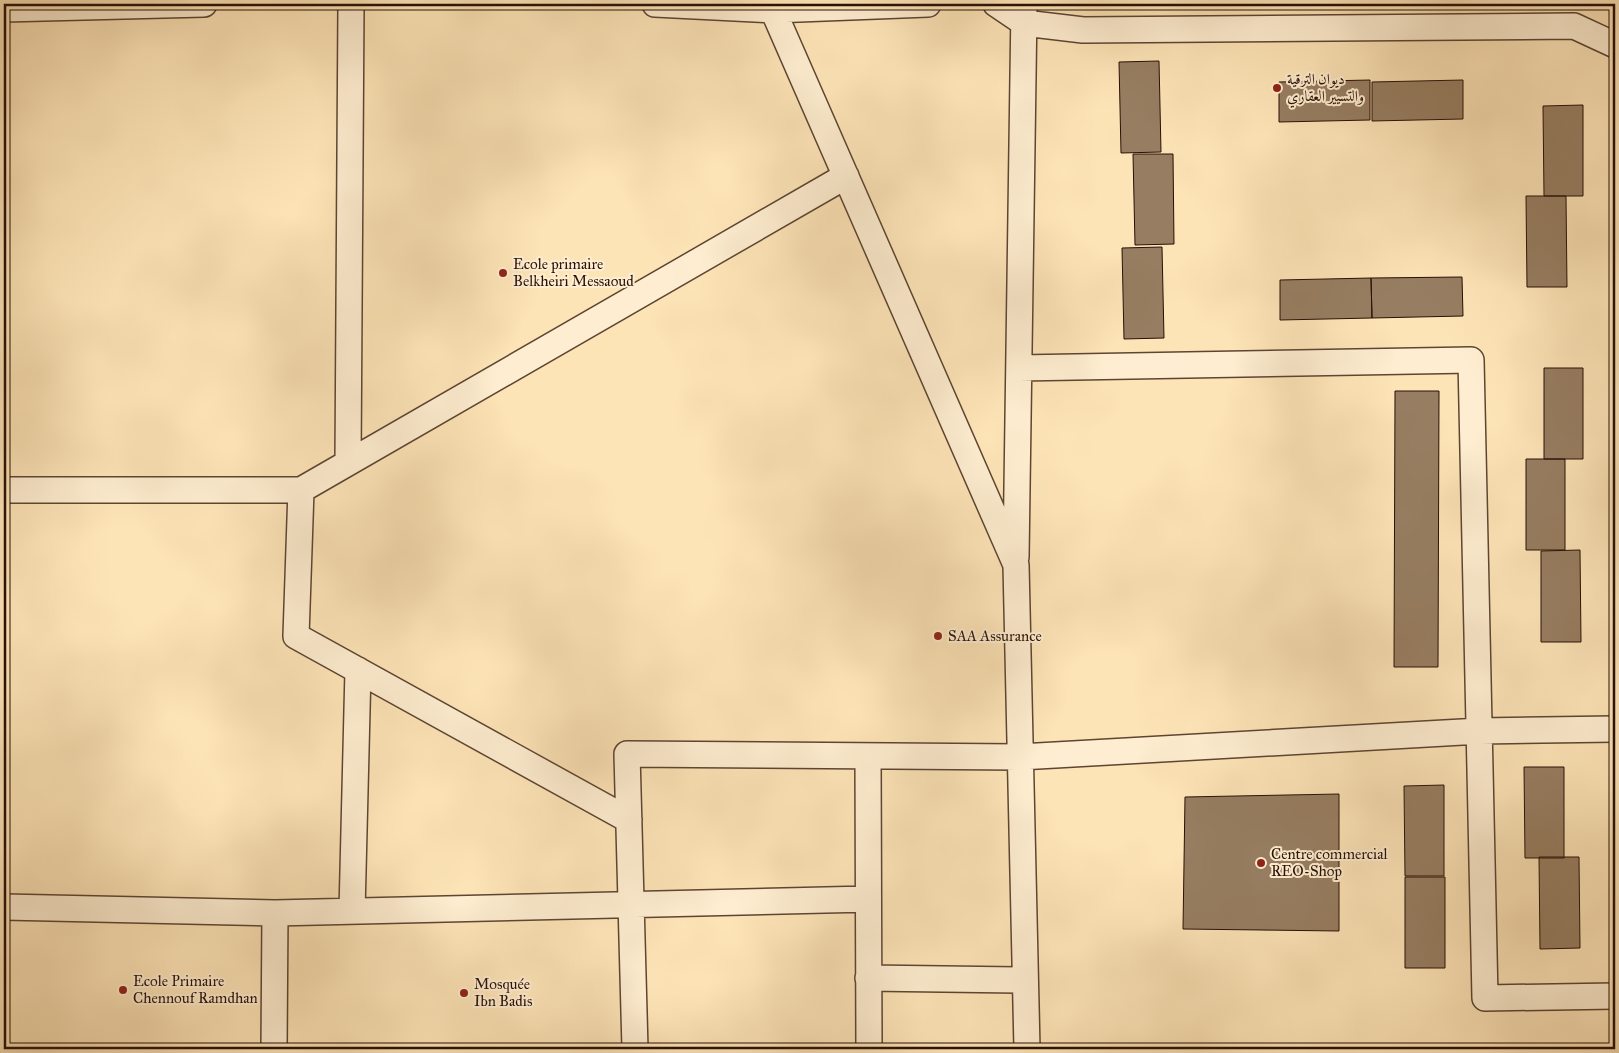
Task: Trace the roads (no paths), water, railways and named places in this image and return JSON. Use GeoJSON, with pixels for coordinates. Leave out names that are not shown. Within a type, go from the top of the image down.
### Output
{"type":"FeatureCollection","features":[{"type":"Feature","properties":{"kind":"street"},"geometry":{"type":"LineString","coordinates":[[4,8],[204,4]]}},
{"type":"Feature","properties":{"kind":"street"},"geometry":{"type":"LineString","coordinates":[[348,462],[351,4]]}},
{"type":"Feature","properties":{"kind":"street"},"geometry":{"type":"LineString","coordinates":[[655,4],[773,10],[928,4]]}},
{"type":"Feature","properties":{"kind":"street"},"geometry":{"type":"LineString","coordinates":[[996,4],[1083,30],[1574,26],[1615,45]]}},
{"type":"Feature","properties":{"kind":"street"},"geometry":{"type":"LineString","coordinates":[[773,10],[1016,565]]}},
{"type":"Feature","properties":{"kind":"street"},"geometry":{"type":"LineString","coordinates":[[1024,13],[1016,565],[1027,1049]]}},
{"type":"Feature","properties":{"kind":"street"},"geometry":{"type":"LineString","coordinates":[[4,490],[301,490],[846,176]]}},
{"type":"Feature","properties":{"kind":"street"},"geometry":{"type":"LineString","coordinates":[[1019,368],[1470,360],[1485,998],[1615,996]]}},
{"type":"Feature","properties":{"kind":"street"},"geometry":{"type":"LineString","coordinates":[[301,490],[296,636],[629,820]]}},
{"type":"Feature","properties":{"kind":"street"},"geometry":{"type":"LineString","coordinates":[[352,911],[358,670]]}},
{"type":"Feature","properties":{"kind":"street"},"geometry":{"type":"LineString","coordinates":[[636,1049],[627,754],[1020,757],[1480,731],[1615,729]]}},
{"type":"Feature","properties":{"kind":"street"},"geometry":{"type":"LineString","coordinates":[[868,756],[869,1049]]}},
{"type":"Feature","properties":{"kind":"street"},"geometry":{"type":"LineString","coordinates":[[4,907],[276,913],[868,898]]}},
{"type":"Feature","properties":{"kind":"street"},"geometry":{"type":"LineString","coordinates":[[274,1049],[276,913]]}},
{"type":"Feature","properties":{"kind":"street"},"geometry":{"type":"LineString","coordinates":[[868,978],[1025,980]]}},
{"type":"Feature","properties":{"kind":"place","name":"ديوان الترقية والتسيير العقاري"},"geometry":{"type":"Point","coordinates":[1277,88]}},
{"type":"Feature","properties":{"kind":"place","name":"Ecole primaire Belkheiri Messaoud"},"geometry":{"type":"Point","coordinates":[503,273]}},
{"type":"Feature","properties":{"kind":"place","name":"SAA Assurance"},"geometry":{"type":"Point","coordinates":[938,636]}},
{"type":"Feature","properties":{"kind":"place","name":"Centre commercial REO-Shop"},"geometry":{"type":"Point","coordinates":[1261,863]}},
{"type":"Feature","properties":{"kind":"place","name":"Ecole Primaire Chennouf Ramdhan"},"geometry":{"type":"Point","coordinates":[123,990]}},
{"type":"Feature","properties":{"kind":"place","name":"Mosquée Ibn Badis"},"geometry":{"type":"Point","coordinates":[464,993]}}]}
